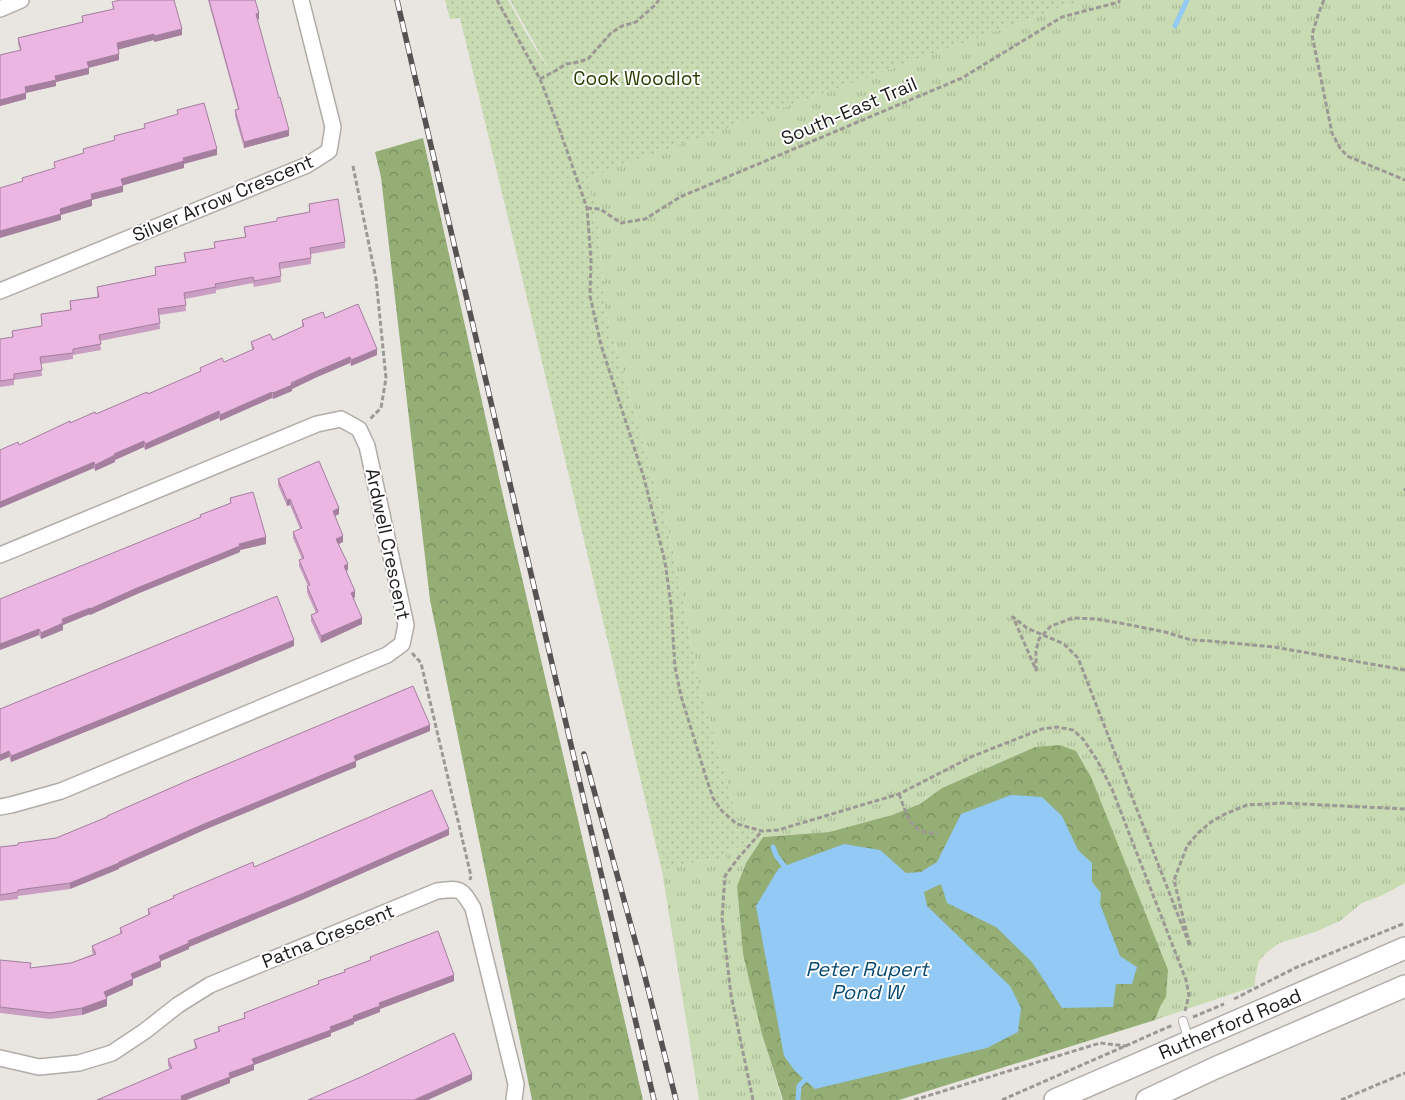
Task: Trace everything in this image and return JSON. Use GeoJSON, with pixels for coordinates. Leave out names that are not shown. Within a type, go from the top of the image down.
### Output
{"type":"FeatureCollection","features":[{"type":"Feature","properties":{"kind":"main road","name":"Rutherford Road"},"geometry":{"type":"LineString","coordinates":[[1055,1100],[1405,948]]}},
{"type":"Feature","properties":{"kind":"main road","name":"Rutherford Road"},"geometry":{"type":"LineString","coordinates":[[1147,1100],[1215,1068],[1405,986]]}},
{"type":"Feature","properties":{"kind":"street"},"geometry":{"type":"LineString","coordinates":[[0,9],[22,0]]}},
{"type":"Feature","properties":{"kind":"street","name":"Silver Arrow Crescent"},"geometry":{"type":"LineString","coordinates":[[0,291],[307,165],[328,152],[333,127],[302,0]]}},
{"type":"Feature","properties":{"kind":"street"},"geometry":{"type":"LineString","coordinates":[[0,555],[317,424],[341,419],[359,429]]}},
{"type":"Feature","properties":{"kind":"street","name":"Ardwell Crescent"},"geometry":{"type":"LineString","coordinates":[[0,807],[61,791],[387,655],[402,644],[406,625],[367,446],[359,429]]}},
{"type":"Feature","properties":{"kind":"street","name":"Patna Crescent"},"geometry":{"type":"LineString","coordinates":[[0,1058],[39,1067],[79,1063],[112,1053],[145,1031],[178,1005],[210,985],[437,891],[455,888],[464,894]]}},
{"type":"Feature","properties":{"kind":"street"},"geometry":{"type":"LineString","coordinates":[[464,894],[473,908],[516,1084],[514,1100]]}},
{"type":"Feature","properties":{"kind":"lane"},"geometry":{"type":"LineString","coordinates":[[1183,1021],[1190,1041]]}},
{"type":"Feature","properties":{"kind":"path"},"geometry":{"type":"LineString","coordinates":[[497,0],[540,79],[587,208],[591,260],[590,296],[601,345],[644,478],[664,562],[671,605],[675,667],[681,696],[713,798],[722,812],[737,824],[762,830],[778,830],[900,794],[973,756],[1042,729],[1058,727],[1073,730],[1083,739],[1097,760],[1112,789],[1186,980],[1189,995],[1183,1021]]}},
{"type":"Feature","properties":{"kind":"path"},"geometry":{"type":"LineString","coordinates":[[540,79],[566,64],[588,58],[611,33],[622,26],[636,22],[659,0]]}},
{"type":"Feature","properties":{"kind":"path","name":"South-East Trail"},"geometry":{"type":"LineString","coordinates":[[587,208],[600,209],[621,223],[645,220],[680,197],[962,78],[1062,17],[1119,2],[1119,0]]}},
{"type":"Feature","properties":{"kind":"path"},"geometry":{"type":"LineString","coordinates":[[1324,0],[1318,12],[1312,35],[1332,133],[1346,156],[1405,180]]}},
{"type":"Feature","properties":{"kind":"path"},"geometry":{"type":"LineString","coordinates":[[353,166],[376,279],[386,378],[380,408],[359,429]]}},
{"type":"Feature","properties":{"kind":"path"},"geometry":{"type":"LineString","coordinates":[[1405,670],[1274,647],[1191,640],[1165,632],[1096,619],[1073,618],[1051,626],[1043,634],[1039,639],[1036,651],[1036,670],[1013,617],[1027,628],[1043,634],[1064,644],[1078,658],[1190,946],[1174,880],[1187,846],[1211,822],[1247,805],[1284,803],[1405,809]]}},
{"type":"Feature","properties":{"kind":"path"},"geometry":{"type":"LineString","coordinates":[[402,644],[421,663],[471,876],[464,894]]}},
{"type":"Feature","properties":{"kind":"path"},"geometry":{"type":"LineString","coordinates":[[900,794],[909,821],[920,831],[937,834]]}},
{"type":"Feature","properties":{"kind":"path"},"geometry":{"type":"LineString","coordinates":[[753,1100],[731,995],[722,918],[725,876],[762,830]]}},
{"type":"Feature","properties":{"kind":"path"},"geometry":{"type":"LineString","coordinates":[[1002,1100],[1236,999],[1295,968],[1405,923]]}},
{"type":"Feature","properties":{"kind":"path"},"geometry":{"type":"LineString","coordinates":[[914,1100],[1100,1043],[1126,1046]]}},
{"type":"Feature","properties":{"kind":"path"},"geometry":{"type":"LineString","coordinates":[[1341,1100],[1405,1073]]}},
{"type":"Feature","properties":{"kind":"green space","name":"Cook Woodlot"},"geometry":{"type":"Polygon","coordinates":[[[445,0],[508,0],[552,75],[510,0],[1083,0],[587,178],[597,215],[605,309],[670,536],[700,688],[738,821],[754,826],[763,837],[725,853],[726,860],[714,863],[712,858],[662,871],[460,18],[450,19],[445,0]]]}},
{"type":"Feature","properties":{"kind":"green space"},"geometry":{"type":"Polygon","coordinates":[[[1083,0],[1405,0],[1405,883],[1383,895],[1362,903],[1340,921],[1315,932],[1279,943],[1259,961],[1255,986],[1155,1020],[1166,997],[1035,747],[942,788],[920,804],[892,815],[829,832],[763,837],[754,826],[738,821],[700,688],[670,536],[605,309],[597,215],[586,178],[1083,0]]]}},
{"type":"Feature","properties":{"kind":"green space"},"geometry":{"type":"Polygon","coordinates":[[[423,138],[504,500],[643,1100],[532,1100],[430,600],[381,177],[375,152],[423,138]]]}},
{"type":"Feature","properties":{"kind":"green space","name":"Peter Rupert Pond W"},"geometry":{"type":"Polygon","coordinates":[[[1060,745],[1076,751],[1091,777],[1168,970],[1166,997],[1155,1020],[899,1100],[783,1100],[762,1034],[743,954],[737,886],[746,863],[763,837],[829,832],[892,815],[920,804],[942,788],[1035,747],[1060,745]]]}},
{"type":"Feature","properties":{"kind":"green space"},"geometry":{"type":"Polygon","coordinates":[[[763,837],[746,863],[737,886],[743,954],[767,1050],[782,1100],[699,1100],[662,871],[712,858],[726,859],[725,853],[763,837]]]}},
{"type":"Feature","properties":{"kind":"water","name":"Peter Rupert Pond W"},"geometry":{"type":"Polygon","coordinates":[[[1011,795],[1042,797],[1062,816],[1078,850],[1092,863],[1092,882],[1101,893],[1100,904],[1120,956],[1137,967],[1132,984],[1116,984],[1113,1007],[1062,1008],[1032,962],[996,927],[947,903],[941,884],[924,892],[927,906],[1010,986],[1021,1008],[1018,1032],[987,1048],[815,1089],[795,1071],[784,1056],[756,906],[779,868],[844,844],[880,850],[906,873],[921,872],[937,862],[961,814],[1011,795]]]}},
{"type":"Feature","properties":{"kind":"building"},"geometry":{"type":"Polygon","coordinates":[[[120,0],[174,0],[182,29],[117,43],[119,54],[87,62],[89,68],[55,76],[56,80],[25,87],[26,93],[0,100],[0,55],[21,50],[18,38],[83,22],[82,16],[114,9],[112,2],[120,0]]]}},
{"type":"Feature","properties":{"kind":"building"},"geometry":{"type":"Polygon","coordinates":[[[209,0],[255,0],[259,13],[256,14],[289,130],[244,142],[235,110],[239,109],[209,0]]]}},
{"type":"Feature","properties":{"kind":"building"},"geometry":{"type":"Polygon","coordinates":[[[204,103],[217,149],[183,158],[184,161],[121,179],[123,186],[91,194],[92,199],[60,209],[61,214],[0,231],[0,188],[23,181],[22,178],[55,168],[54,162],[84,153],[83,149],[115,140],[114,136],[145,128],[144,124],[178,114],[177,110],[204,103]]]}},
{"type":"Feature","properties":{"kind":"building"},"geometry":{"type":"Polygon","coordinates":[[[338,199],[345,242],[310,248],[311,258],[279,263],[281,276],[254,281],[253,277],[215,284],[216,287],[184,293],[186,305],[158,309],[160,323],[99,335],[101,344],[73,349],[73,353],[40,357],[42,370],[14,374],[14,379],[0,381],[0,339],[13,337],[12,331],[42,326],[41,314],[71,310],[70,301],[99,297],[97,287],[156,275],[155,267],[186,262],[184,253],[215,248],[214,242],[246,237],[244,227],[310,212],[309,204],[338,199]]]}},
{"type":"Feature","properties":{"kind":"building"},"geometry":{"type":"Polygon","coordinates":[[[358,304],[377,349],[351,360],[350,357],[291,383],[292,385],[220,415],[219,411],[145,444],[144,441],[114,454],[95,465],[94,462],[0,502],[0,450],[18,442],[19,445],[70,421],[70,423],[95,412],[96,414],[147,392],[148,394],[201,371],[200,368],[222,358],[224,362],[254,349],[251,342],[270,334],[273,340],[304,326],[302,320],[323,312],[325,318],[358,304]]]}},
{"type":"Feature","properties":{"kind":"building"},"geometry":{"type":"Polygon","coordinates":[[[319,461],[339,508],[333,511],[343,536],[336,539],[348,564],[344,566],[355,591],[351,593],[362,618],[321,636],[311,615],[318,612],[307,586],[310,585],[299,560],[304,558],[293,532],[302,528],[290,499],[287,500],[278,479],[319,461]]]}},
{"type":"Feature","properties":{"kind":"building"},"geometry":{"type":"Polygon","coordinates":[[[253,492],[266,537],[239,544],[240,546],[62,619],[63,623],[41,633],[39,629],[0,644],[0,599],[201,517],[200,515],[231,503],[230,498],[253,492]]]}},
{"type":"Feature","properties":{"kind":"building"},"geometry":{"type":"Polygon","coordinates":[[[277,596],[294,640],[11,756],[9,751],[0,755],[0,709],[277,596]]]}},
{"type":"Feature","properties":{"kind":"building"},"geometry":{"type":"Polygon","coordinates":[[[413,686],[430,725],[354,756],[356,761],[204,824],[70,883],[18,890],[18,892],[0,895],[0,847],[56,838],[413,686]]]}},
{"type":"Feature","properties":{"kind":"building"},"geometry":{"type":"Polygon","coordinates":[[[432,790],[449,829],[304,893],[188,941],[189,943],[159,956],[161,961],[131,974],[133,979],[104,992],[107,999],[82,1008],[50,1013],[0,1007],[0,960],[31,963],[30,968],[71,963],[96,954],[92,946],[122,933],[120,928],[150,914],[148,909],[174,898],[173,896],[253,862],[254,867],[432,790]]]}},
{"type":"Feature","properties":{"kind":"building"},"geometry":{"type":"Polygon","coordinates":[[[438,931],[454,975],[379,1003],[380,1006],[330,1027],[331,1030],[252,1059],[254,1064],[229,1073],[230,1077],[181,1096],[182,1100],[97,1100],[172,1068],[168,1059],[197,1048],[194,1040],[220,1031],[218,1027],[245,1018],[244,1013],[319,984],[318,981],[345,972],[344,970],[371,960],[370,957],[438,931]]]}},
{"type":"Feature","properties":{"kind":"building"},"geometry":{"type":"Polygon","coordinates":[[[454,1033],[472,1074],[414,1100],[308,1100],[361,1077],[454,1033]]]}},
{"type":"Feature","properties":{"kind":"waterway"},"geometry":{"type":"LineString","coordinates":[[1175,26],[1187,0]]}},
{"type":"Feature","properties":{"kind":"waterway"},"geometry":{"type":"LineString","coordinates":[[773,847],[776,855],[787,870]]}},
{"type":"Feature","properties":{"kind":"waterway"},"geometry":{"type":"LineString","coordinates":[[798,1100],[799,1086],[808,1077]]}},
{"type":"Feature","properties":{"kind":"railway"},"geometry":{"type":"LineString","coordinates":[[397,0],[654,1100]]}},
{"type":"Feature","properties":{"kind":"railway"},"geometry":{"type":"LineString","coordinates":[[584,754],[644,973],[676,1100]]}}]}
